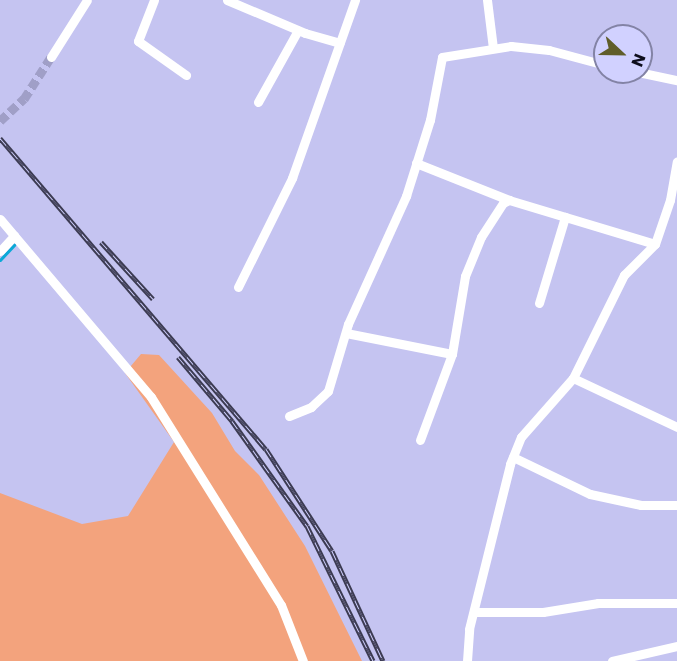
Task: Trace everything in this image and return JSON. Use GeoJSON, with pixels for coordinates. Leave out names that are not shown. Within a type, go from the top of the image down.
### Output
{"type":"FeatureCollection","features":[{"type":"Feature","properties":{"kind":"street"},"geometry":{"type":"LineString","coordinates":[[51,57],[87,0]]}},
{"type":"Feature","properties":{"kind":"street"},"geometry":{"type":"LineString","coordinates":[[154,0],[138,41],[186,75]]}},
{"type":"Feature","properties":{"kind":"street"},"geometry":{"type":"LineString","coordinates":[[228,0],[298,30],[340,43]]}},
{"type":"Feature","properties":{"kind":"street"},"geometry":{"type":"LineString","coordinates":[[237,287],[292,178],[356,0]]}},
{"type":"Feature","properties":{"kind":"street"},"geometry":{"type":"LineString","coordinates":[[487,0],[493,48]]}},
{"type":"Feature","properties":{"kind":"street"},"geometry":{"type":"LineString","coordinates":[[258,102],[298,30]]}},
{"type":"Feature","properties":{"kind":"street"},"geometry":{"type":"LineString","coordinates":[[289,416],[311,407],[328,391],[346,333],[416,163],[442,57],[493,48],[549,50],[593,62]]}},
{"type":"Feature","properties":{"kind":"street"},"geometry":{"type":"LineString","coordinates":[[653,75],[677,80]]}},
{"type":"Feature","properties":{"kind":"street"},"geometry":{"type":"LineString","coordinates":[[467,661],[465,650],[513,457],[521,437],[573,378],[624,275],[654,244],[670,200],[677,162]]}},
{"type":"Feature","properties":{"kind":"street"},"geometry":{"type":"LineString","coordinates":[[416,163],[508,200],[654,244]]}},
{"type":"Feature","properties":{"kind":"street"},"geometry":{"type":"LineString","coordinates":[[420,440],[452,354],[465,276],[481,237],[508,200]]}},
{"type":"Feature","properties":{"kind":"street"},"geometry":{"type":"LineString","coordinates":[[539,303],[565,217]]}},
{"type":"Feature","properties":{"kind":"street"},"geometry":{"type":"LineString","coordinates":[[0,219],[151,397],[281,605],[303,661]]}},
{"type":"Feature","properties":{"kind":"street"},"geometry":{"type":"LineString","coordinates":[[0,251],[14,236]]}},
{"type":"Feature","properties":{"kind":"street"},"geometry":{"type":"LineString","coordinates":[[346,333],[452,354]]}},
{"type":"Feature","properties":{"kind":"street"},"geometry":{"type":"LineString","coordinates":[[573,378],[677,427]]}},
{"type":"Feature","properties":{"kind":"street"},"geometry":{"type":"LineString","coordinates":[[513,457],[590,494],[641,505],[677,505]]}},
{"type":"Feature","properties":{"kind":"street"},"geometry":{"type":"LineString","coordinates":[[475,612],[543,612],[598,603],[677,603]]}},
{"type":"Feature","properties":{"kind":"street"},"geometry":{"type":"LineString","coordinates":[[615,661],[677,646]]}},
{"type":"Feature","properties":{"kind":"shaded area"},"geometry":{"type":"Polygon","coordinates":[[[141,354],[159,355],[212,413],[235,451],[259,475],[305,546],[362,661],[0,661],[0,493],[82,524],[128,516],[174,442],[125,373],[141,354]]]}},
{"type":"Feature","properties":{"kind":"waterway"},"geometry":{"type":"LineString","coordinates":[[0,260],[14,245]]}},
{"type":"Feature","properties":{"kind":"tunnel"},"geometry":{"type":"LineString","coordinates":[[0,121],[24,99],[51,57]]}},
{"type":"Feature","properties":{"kind":"railway"},"geometry":{"type":"LineString","coordinates":[[0,138],[266,449],[332,551],[383,661]]}},
{"type":"Feature","properties":{"kind":"railway"},"geometry":{"type":"LineString","coordinates":[[101,242],[153,299]]}},
{"type":"Feature","properties":{"kind":"railway"},"geometry":{"type":"LineString","coordinates":[[178,357],[232,421],[307,526],[373,661]]}}]}
